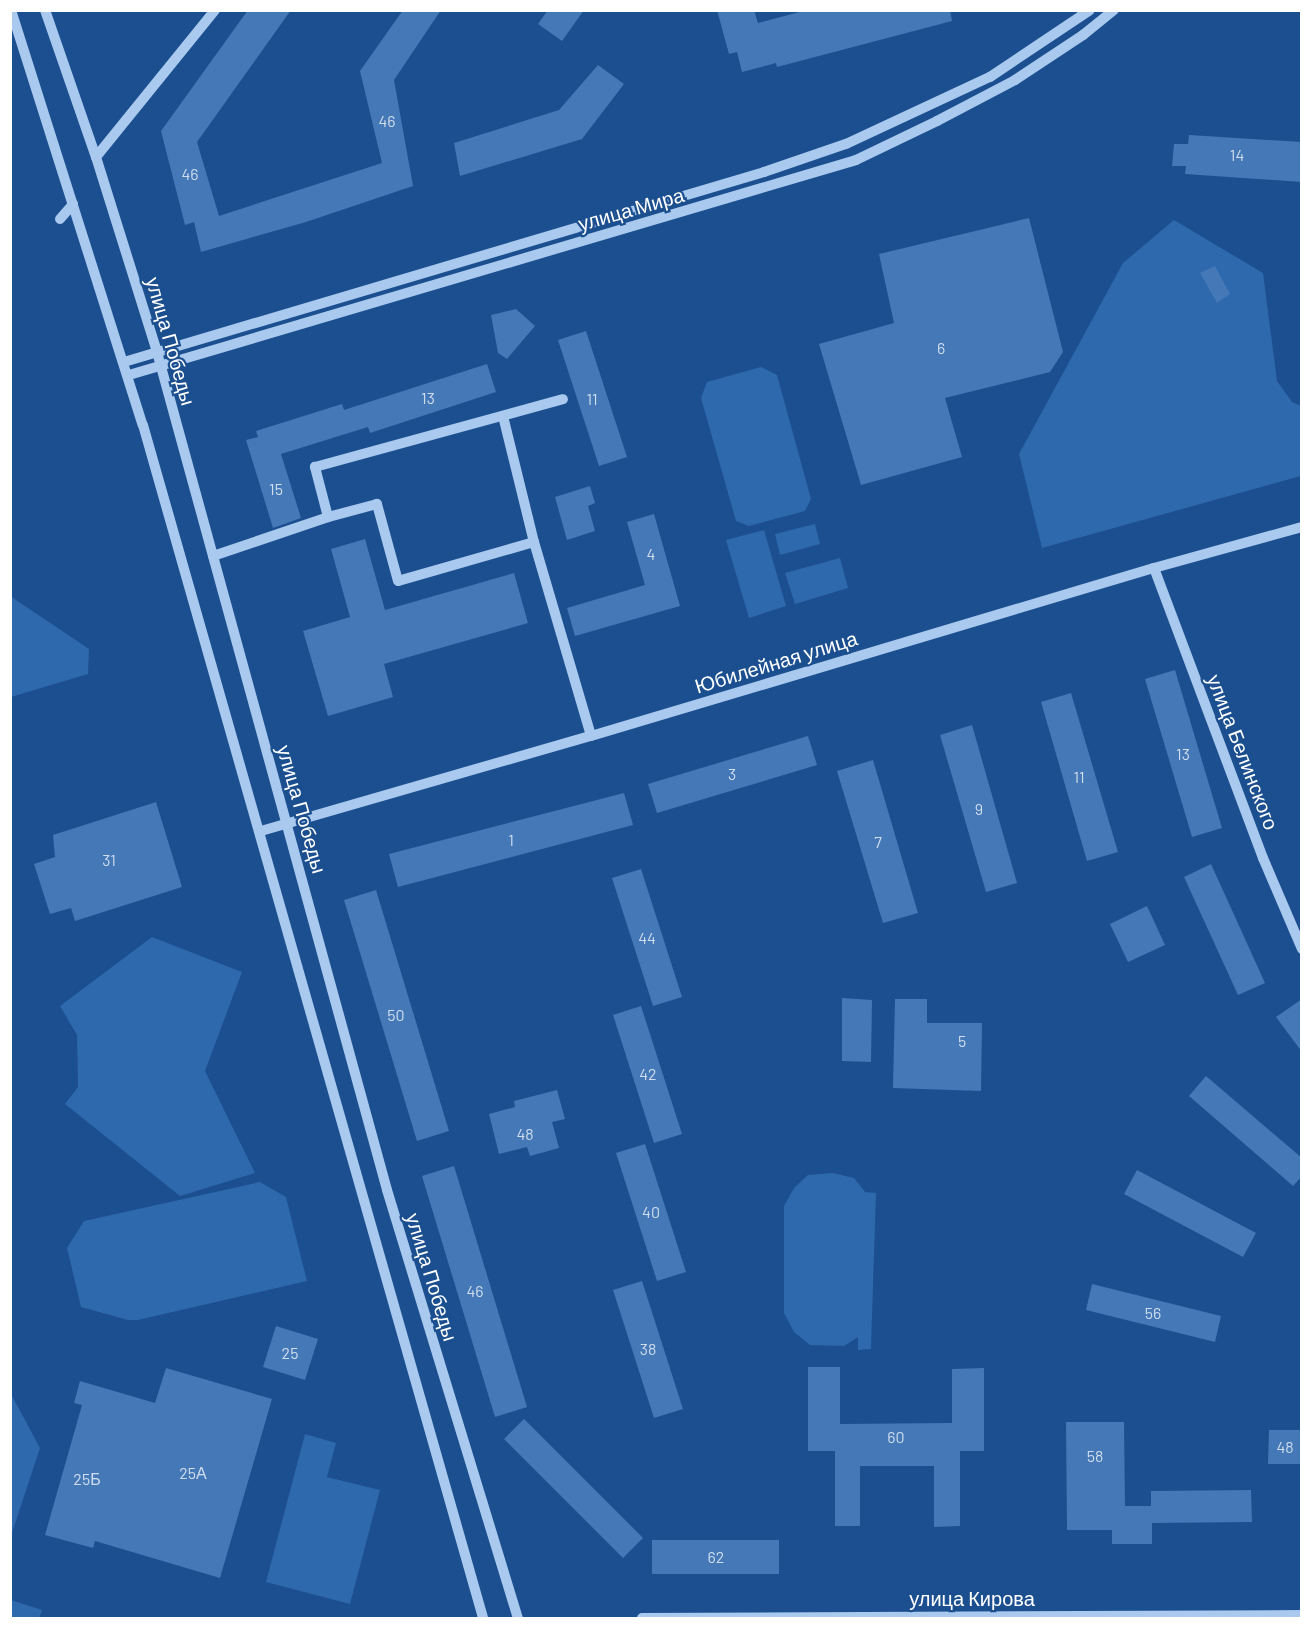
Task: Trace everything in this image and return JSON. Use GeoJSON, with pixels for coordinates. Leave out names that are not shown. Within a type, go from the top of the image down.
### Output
{"type":"FeatureCollection","features":[{"type":"Feature","properties":{"kind":"street"},"geometry":{"type":"LineString","coordinates":[[11,10],[129,375],[261,831],[483,1618]]}},
{"type":"Feature","properties":{"kind":"street","name":"улица Победы"},"geometry":{"type":"LineString","coordinates":[[45,10],[96,158],[157,352],[390,1199],[518,1618]]}},
{"type":"Feature","properties":{"kind":"street"},"geometry":{"type":"LineString","coordinates":[[96,158],[215,10]]}},
{"type":"Feature","properties":{"kind":"street","name":"улица Мира"},"geometry":{"type":"LineString","coordinates":[[124,362],[747,177],[846,144],[990,77],[1090,10]]}},
{"type":"Feature","properties":{"kind":"street","name":"улица Мира"},"geometry":{"type":"LineString","coordinates":[[129,375],[856,160],[1015,80],[1083,35],[1114,10]]}},
{"type":"Feature","properties":{"kind":"street"},"geometry":{"type":"LineString","coordinates":[[60,219],[73,204]]}},
{"type":"Feature","properties":{"kind":"street"},"geometry":{"type":"LineString","coordinates":[[328,517],[315,467],[563,399]]}},
{"type":"Feature","properties":{"kind":"street"},"geometry":{"type":"LineString","coordinates":[[503,416],[534,542],[591,736]]}},
{"type":"Feature","properties":{"kind":"street"},"geometry":{"type":"LineString","coordinates":[[213,556],[328,517],[377,504],[398,581],[534,542]]}},
{"type":"Feature","properties":{"kind":"street","name":"Юбилейная улица"},"geometry":{"type":"LineString","coordinates":[[261,831],[591,736],[1154,568],[1302,527]]}},
{"type":"Feature","properties":{"kind":"street","name":"улица Белинского"},"geometry":{"type":"LineString","coordinates":[[1154,568],[1263,858],[1302,949]]}},
{"type":"Feature","properties":{"kind":"street","name":"улица Кирова"},"geometry":{"type":"LineString","coordinates":[[642,1618],[1302,1615]]}},
{"type":"Feature","properties":{"kind":"shaded area"},"geometry":{"type":"Polygon","coordinates":[[[1174,220],[1263,273],[1277,381],[1292,402],[1301,406],[1301,476],[1042,548],[1019,454],[1123,263],[1174,220]]]}},
{"type":"Feature","properties":{"kind":"shaded area"},"geometry":{"type":"Polygon","coordinates":[[[761,367],[777,375],[811,499],[805,511],[749,526],[736,521],[701,398],[707,382],[761,367]]]}},
{"type":"Feature","properties":{"kind":"shaded area"},"geometry":{"type":"Polygon","coordinates":[[[815,524],[820,544],[780,555],[775,534],[815,524]]]}},
{"type":"Feature","properties":{"kind":"shaded area"},"geometry":{"type":"Polygon","coordinates":[[[764,530],[786,606],[749,618],[726,540],[764,530]]]}},
{"type":"Feature","properties":{"kind":"shaded area"},"geometry":{"type":"Polygon","coordinates":[[[840,558],[848,588],[795,604],[785,573],[840,558]]]}},
{"type":"Feature","properties":{"kind":"shaded area"},"geometry":{"type":"Polygon","coordinates":[[[10,596],[89,649],[88,674],[11,697],[10,596]]]}},
{"type":"Feature","properties":{"kind":"shaded area"},"geometry":{"type":"Polygon","coordinates":[[[152,937],[242,972],[205,1071],[255,1173],[180,1196],[65,1104],[78,1087],[77,1035],[60,1006],[152,937]]]}},
{"type":"Feature","properties":{"kind":"shaded area"},"geometry":{"type":"Polygon","coordinates":[[[833,1173],[854,1178],[865,1192],[876,1193],[871,1349],[858,1350],[858,1337],[844,1346],[810,1345],[794,1332],[784,1313],[784,1206],[794,1188],[808,1175],[833,1173]]]}},
{"type":"Feature","properties":{"kind":"shaded area"},"geometry":{"type":"Polygon","coordinates":[[[260,1182],[286,1197],[307,1281],[138,1320],[128,1320],[81,1307],[67,1248],[84,1221],[260,1182]]]}},
{"type":"Feature","properties":{"kind":"shaded area"},"geometry":{"type":"Polygon","coordinates":[[[11,1394],[40,1448],[11,1536],[11,1394]]]}},
{"type":"Feature","properties":{"kind":"shaded area"},"geometry":{"type":"Polygon","coordinates":[[[305,1434],[336,1443],[327,1477],[380,1490],[350,1604],[266,1582],[305,1434]]]}},
{"type":"Feature","properties":{"kind":"shaded area"},"geometry":{"type":"Polygon","coordinates":[[[11,1600],[42,1610],[39,1618],[11,1618],[11,1600]]]}},
{"type":"Feature","properties":{"kind":"building"},"geometry":{"type":"Polygon","coordinates":[[[248,10],[291,10],[197,142],[219,216],[382,163],[360,71],[403,10],[441,10],[394,80],[413,186],[306,222],[201,252],[194,222],[185,225],[161,131],[248,10]]]}},
{"type":"Feature","properties":{"kind":"building"},"geometry":{"type":"Polygon","coordinates":[[[548,10],[584,10],[562,41],[538,24],[548,10]]]}},
{"type":"Feature","properties":{"kind":"building"},"geometry":{"type":"Polygon","coordinates":[[[717,10],[754,10],[758,23],[807,10],[950,10],[952,21],[777,67],[776,63],[742,72],[737,52],[729,54],[717,10]]]}},
{"type":"Feature","properties":{"kind":"building"},"geometry":{"type":"Polygon","coordinates":[[[598,65],[624,84],[582,139],[460,176],[454,143],[559,110],[598,65]]]}},
{"type":"Feature","properties":{"kind":"building"},"geometry":{"type":"Polygon","coordinates":[[[1189,135],[1302,142],[1302,182],[1185,174],[1186,166],[1172,166],[1174,144],[1188,144],[1189,135]]]}},
{"type":"Feature","properties":{"kind":"building"},"geometry":{"type":"Polygon","coordinates":[[[1029,218],[1063,352],[1050,372],[945,398],[962,457],[861,485],[819,344],[894,323],[879,254],[1029,218]]]}},
{"type":"Feature","properties":{"kind":"building"},"geometry":{"type":"Polygon","coordinates":[[[1215,266],[1230,294],[1217,303],[1200,273],[1215,266]]]}},
{"type":"Feature","properties":{"kind":"building"},"geometry":{"type":"Polygon","coordinates":[[[516,309],[535,326],[507,359],[498,353],[491,315],[516,309]]]}},
{"type":"Feature","properties":{"kind":"building"},"geometry":{"type":"Polygon","coordinates":[[[586,331],[627,457],[599,466],[558,340],[586,331]]]}},
{"type":"Feature","properties":{"kind":"building"},"geometry":{"type":"Polygon","coordinates":[[[487,364],[496,392],[370,433],[368,427],[281,454],[301,518],[273,528],[246,440],[258,437],[256,431],[342,404],[344,410],[487,364]]]}},
{"type":"Feature","properties":{"kind":"building"},"geometry":{"type":"Polygon","coordinates":[[[590,486],[595,503],[588,506],[595,531],[567,540],[555,497],[590,486]]]}},
{"type":"Feature","properties":{"kind":"building"},"geometry":{"type":"Polygon","coordinates":[[[654,514],[680,606],[575,636],[567,608],[645,585],[627,522],[654,514]]]}},
{"type":"Feature","properties":{"kind":"building"},"geometry":{"type":"Polygon","coordinates":[[[365,539],[385,610],[514,573],[528,623],[384,664],[393,697],[328,716],[303,631],[350,617],[331,549],[365,539]]]}},
{"type":"Feature","properties":{"kind":"building"},"geometry":{"type":"Polygon","coordinates":[[[1175,670],[1222,828],[1192,837],[1145,679],[1175,670]]]}},
{"type":"Feature","properties":{"kind":"building"},"geometry":{"type":"Polygon","coordinates":[[[1071,693],[1118,852],[1087,861],[1041,702],[1071,693]]]}},
{"type":"Feature","properties":{"kind":"building"},"geometry":{"type":"Polygon","coordinates":[[[972,725],[1017,883],[986,892],[940,735],[972,725]]]}},
{"type":"Feature","properties":{"kind":"building"},"geometry":{"type":"Polygon","coordinates":[[[808,736],[817,765],[657,813],[648,784],[808,736]]]}},
{"type":"Feature","properties":{"kind":"building"},"geometry":{"type":"Polygon","coordinates":[[[873,760],[918,913],[883,923],[837,771],[873,760]]]}},
{"type":"Feature","properties":{"kind":"building"},"geometry":{"type":"Polygon","coordinates":[[[624,793],[633,825],[398,887],[389,854],[624,793]]]}},
{"type":"Feature","properties":{"kind":"building"},"geometry":{"type":"Polygon","coordinates":[[[156,802],[182,887],[75,921],[71,908],[50,914],[34,864],[55,857],[53,835],[156,802]]]}},
{"type":"Feature","properties":{"kind":"building"},"geometry":{"type":"Polygon","coordinates":[[[1211,864],[1265,983],[1238,995],[1184,877],[1211,864]]]}},
{"type":"Feature","properties":{"kind":"building"},"geometry":{"type":"Polygon","coordinates":[[[641,869],[682,997],[653,1006],[612,878],[641,869]]]}},
{"type":"Feature","properties":{"kind":"building"},"geometry":{"type":"Polygon","coordinates":[[[376,890],[449,1131],[417,1141],[344,900],[376,890]]]}},
{"type":"Feature","properties":{"kind":"building"},"geometry":{"type":"Polygon","coordinates":[[[1147,906],[1165,945],[1128,962],[1110,924],[1147,906]]]}},
{"type":"Feature","properties":{"kind":"building"},"geometry":{"type":"Polygon","coordinates":[[[842,998],[872,1000],[871,1062],[842,1061],[842,998]]]}},
{"type":"Feature","properties":{"kind":"building"},"geometry":{"type":"Polygon","coordinates":[[[895,999],[927,999],[927,1023],[982,1023],[981,1091],[893,1088],[895,999]]]}},
{"type":"Feature","properties":{"kind":"building"},"geometry":{"type":"Polygon","coordinates":[[[1302,999],[1302,1052],[1276,1017],[1302,999]]]}},
{"type":"Feature","properties":{"kind":"building"},"geometry":{"type":"Polygon","coordinates":[[[641,1006],[682,1134],[654,1143],[613,1015],[641,1006]]]}},
{"type":"Feature","properties":{"kind":"building"},"geometry":{"type":"Polygon","coordinates":[[[1206,1076],[1302,1158],[1302,1176],[1293,1186],[1189,1096],[1206,1076]]]}},
{"type":"Feature","properties":{"kind":"building"},"geometry":{"type":"Polygon","coordinates":[[[557,1090],[565,1119],[552,1122],[559,1148],[530,1156],[527,1147],[499,1154],[489,1114],[515,1107],[514,1101],[557,1090]]]}},
{"type":"Feature","properties":{"kind":"building"},"geometry":{"type":"Polygon","coordinates":[[[645,1144],[686,1272],[657,1281],[616,1153],[645,1144]]]}},
{"type":"Feature","properties":{"kind":"building"},"geometry":{"type":"Polygon","coordinates":[[[454,1166],[527,1407],[495,1417],[422,1176],[454,1166]]]}},
{"type":"Feature","properties":{"kind":"building"},"geometry":{"type":"Polygon","coordinates":[[[1137,1170],[1256,1233],[1243,1257],[1124,1194],[1137,1170]]]}},
{"type":"Feature","properties":{"kind":"building"},"geometry":{"type":"Polygon","coordinates":[[[642,1281],[683,1409],[654,1418],[613,1290],[642,1281]]]}},
{"type":"Feature","properties":{"kind":"building"},"geometry":{"type":"Polygon","coordinates":[[[1092,1284],[1221,1316],[1215,1342],[1086,1310],[1092,1284]]]}},
{"type":"Feature","properties":{"kind":"building"},"geometry":{"type":"Polygon","coordinates":[[[276,1326],[318,1339],[305,1380],[263,1367],[276,1326]]]}},
{"type":"Feature","properties":{"kind":"building"},"geometry":{"type":"Polygon","coordinates":[[[808,1367],[840,1367],[840,1424],[952,1423],[952,1369],[984,1368],[984,1451],[960,1451],[960,1526],[934,1527],[934,1466],[860,1466],[860,1526],[835,1526],[835,1451],[808,1451],[808,1367]]]}},
{"type":"Feature","properties":{"kind":"building"},"geometry":{"type":"Polygon","coordinates":[[[166,1368],[272,1399],[220,1578],[95,1541],[93,1548],[45,1535],[82,1405],[74,1403],[80,1381],[155,1403],[166,1368]]]}},
{"type":"Feature","properties":{"kind":"building"},"geometry":{"type":"Polygon","coordinates":[[[524,1419],[643,1538],[623,1558],[504,1439],[524,1419]]]}},
{"type":"Feature","properties":{"kind":"building"},"geometry":{"type":"Polygon","coordinates":[[[1066,1422],[1124,1422],[1125,1506],[1151,1506],[1151,1491],[1251,1490],[1252,1522],[1152,1523],[1152,1544],[1112,1544],[1112,1530],[1067,1530],[1066,1422]]]}},
{"type":"Feature","properties":{"kind":"building"},"geometry":{"type":"Polygon","coordinates":[[[1269,1430],[1302,1430],[1302,1464],[1268,1464],[1269,1430]]]}},
{"type":"Feature","properties":{"kind":"building"},"geometry":{"type":"Polygon","coordinates":[[[652,1540],[779,1540],[779,1574],[652,1574],[652,1540]]]}}]}
